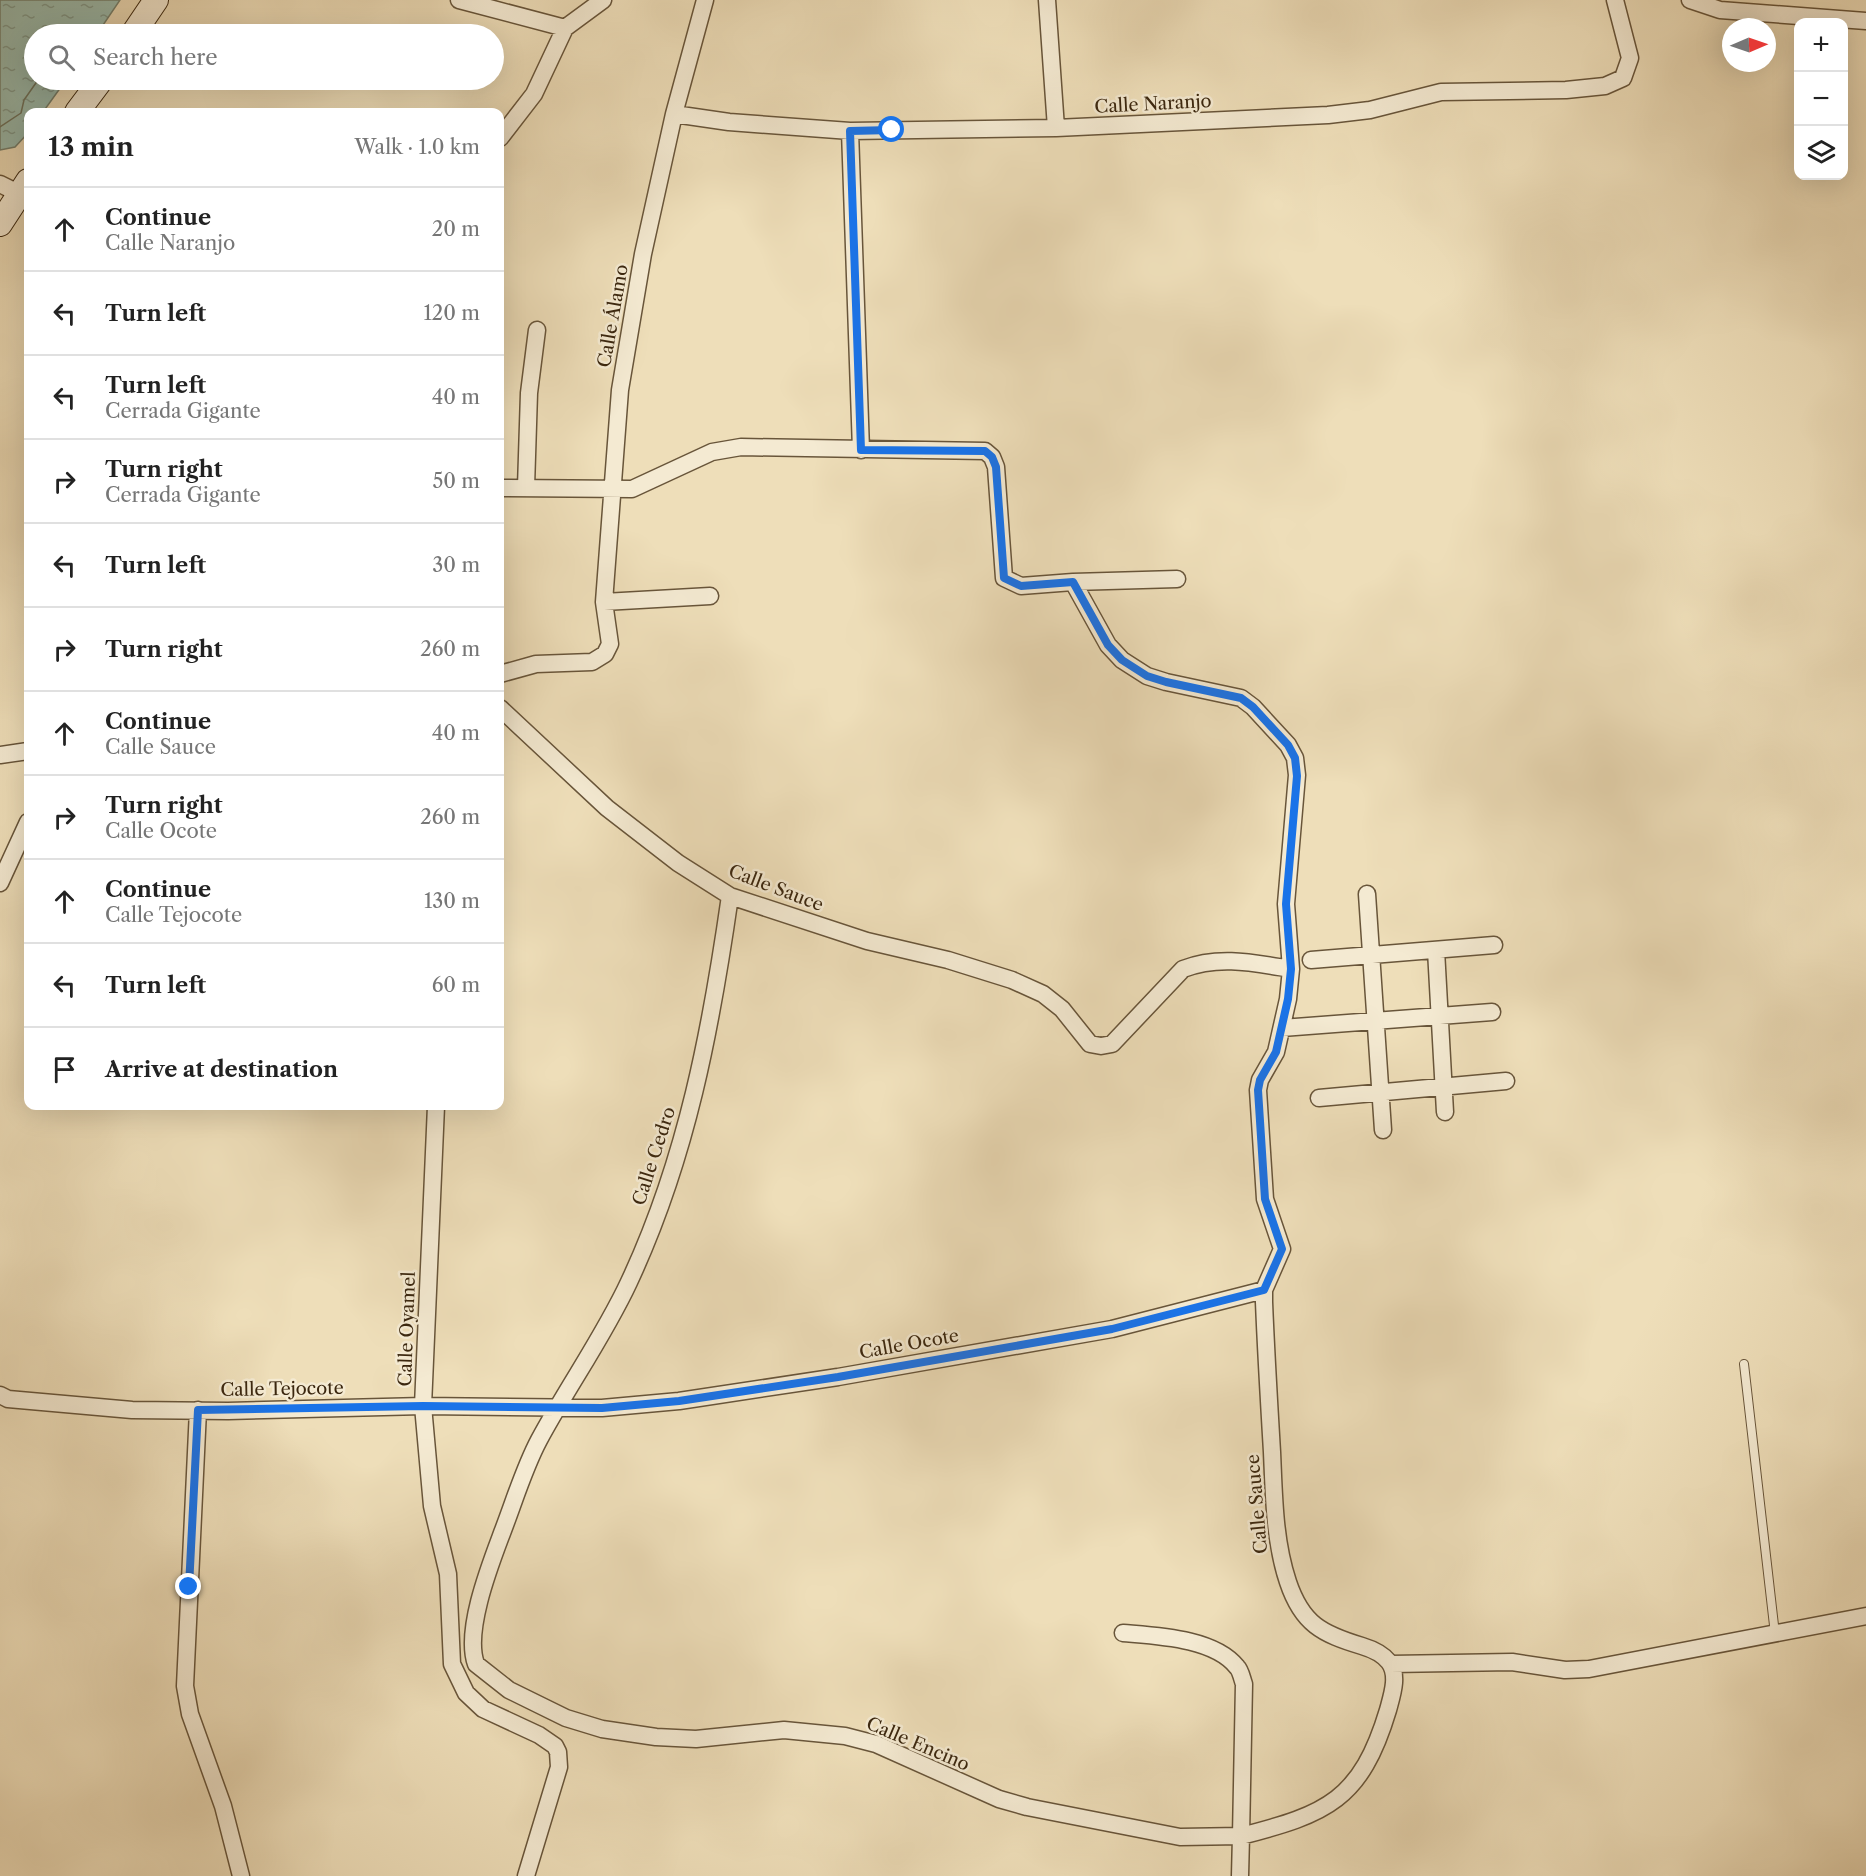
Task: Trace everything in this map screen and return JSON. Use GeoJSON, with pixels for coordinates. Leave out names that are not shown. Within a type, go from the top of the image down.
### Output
{"type":"FeatureCollection","features":[{"type":"Feature","properties":{"kind":"main road"},"geometry":{"type":"LineString","coordinates":[[140,24],[156,0]]}},
{"type":"Feature","properties":{"kind":"main road"},"geometry":{"type":"LineString","coordinates":[[80,108],[94,90]]}},
{"type":"Feature","properties":{"kind":"main road"},"geometry":{"type":"LineString","coordinates":[[0,224],[16,186]]}},
{"type":"Feature","properties":{"kind":"street"},"geometry":{"type":"LineString","coordinates":[[459,0],[565,28]]}},
{"type":"Feature","properties":{"kind":"street"},"geometry":{"type":"LineString","coordinates":[[504,133],[534,94],[565,28],[603,0]]}},
{"type":"Feature","properties":{"kind":"street","name":"Calle Álamo"},"geometry":{"type":"LineString","coordinates":[[504,673],[536,664],[592,662],[605,654],[610,644],[604,602],[620,390],[643,254],[674,114],[705,0]]}},
{"type":"Feature","properties":{"kind":"street"},"geometry":{"type":"LineString","coordinates":[[1047,0],[1056,128]]}},
{"type":"Feature","properties":{"kind":"street","name":"Calle Naranjo"},"geometry":{"type":"LineString","coordinates":[[674,114],[740,123],[850,131],[1056,128],[1328,115],[1370,110],[1441,92],[1566,90],[1605,86],[1616,83],[1627,72],[1630,58],[1615,0]]}},
{"type":"Feature","properties":{"kind":"street"},"geometry":{"type":"LineString","coordinates":[[1690,0],[1720,10],[1866,21]]}},
{"type":"Feature","properties":{"kind":"street"},"geometry":{"type":"LineString","coordinates":[[850,131],[861,450]]}},
{"type":"Feature","properties":{"kind":"street"},"geometry":{"type":"LineString","coordinates":[[526,487],[529,393],[537,330]]}},
{"type":"Feature","properties":{"kind":"street"},"geometry":{"type":"LineString","coordinates":[[504,488],[612,490],[640,486],[694,460],[726,449],[766,446],[861,450],[975,449],[985,451],[992,457],[996,467],[1004,578],[1021,586],[1177,579]]}},
{"type":"Feature","properties":{"kind":"street","name":"Calle Sauce"},"geometry":{"type":"LineString","coordinates":[[1073,582],[1108,645],[1122,660],[1147,676],[1241,698],[1253,707],[1288,745],[1295,758],[1297,776],[1286,904],[1291,969],[1276,1052],[1260,1080],[1258,1090],[1262,1174],[1268,1213],[1282,1249],[1264,1290],[1275,1515],[1287,1581],[1302,1612],[1326,1635],[1373,1650],[1391,1664]]}},
{"type":"Feature","properties":{"kind":"street"},"geometry":{"type":"LineString","coordinates":[[604,602],[710,596]]}},
{"type":"Feature","properties":{"kind":"street","name":"Calle Sauce"},"geometry":{"type":"LineString","coordinates":[[504,712],[607,808],[678,863],[730,896],[867,941],[948,960],[1012,980],[1043,994],[1062,1009],[1090,1044],[1101,1046],[1112,1044],[1177,975],[1197,964],[1244,961],[1291,969]]}},
{"type":"Feature","properties":{"kind":"street"},"geometry":{"type":"LineString","coordinates":[[0,755],[24,752]]}},
{"type":"Feature","properties":{"kind":"street"},"geometry":{"type":"LineString","coordinates":[[0,883],[24,831]]}},
{"type":"Feature","properties":{"kind":"street"},"geometry":{"type":"LineString","coordinates":[[1367,894],[1383,1130]]}},
{"type":"Feature","properties":{"kind":"street","name":"Calle Cedro"},"geometry":{"type":"LineString","coordinates":[[481,1671],[473,1657],[475,1623],[497,1547],[515,1498],[538,1443],[629,1282],[663,1198],[684,1134],[707,1044],[730,896]]}},
{"type":"Feature","properties":{"kind":"street"},"geometry":{"type":"LineString","coordinates":[[1311,960],[1494,945]]}},
{"type":"Feature","properties":{"kind":"street"},"geometry":{"type":"LineString","coordinates":[[1436,950],[1445,1112]]}},
{"type":"Feature","properties":{"kind":"street"},"geometry":{"type":"LineString","coordinates":[[1282,1028],[1492,1012]]}},
{"type":"Feature","properties":{"kind":"street"},"geometry":{"type":"LineString","coordinates":[[1319,1098],[1506,1081]]}},
{"type":"Feature","properties":{"kind":"street","name":"Calle Oyamel"},"geometry":{"type":"LineString","coordinates":[[436,1110],[423,1406],[432,1506],[448,1574],[453,1664],[466,1693],[483,1709],[548,1741],[558,1752],[559,1767],[526,1876]]}},
{"type":"Feature","properties":{"kind":"street","name":"Calle Ocote"},"geometry":{"type":"LineString","coordinates":[[557,1408],[602,1408],[679,1401],[838,1377],[1112,1329],[1264,1290]]}},
{"type":"Feature","properties":{"kind":"street","name":"Calle Tejocote"},"geometry":{"type":"LineString","coordinates":[[4,1397],[132,1410],[423,1406],[557,1408]]}},
{"type":"Feature","properties":{"kind":"street"},"geometry":{"type":"LineString","coordinates":[[198,1410],[186,1694],[190,1714],[223,1806],[241,1876]]}},
{"type":"Feature","properties":{"kind":"street"},"geometry":{"type":"LineString","coordinates":[[1241,1836],[1302,1819],[1341,1798],[1363,1769],[1381,1733],[1394,1687],[1391,1664],[1512,1662],[1565,1670],[1589,1669],[1866,1616]]}},
{"type":"Feature","properties":{"kind":"street"},"geometry":{"type":"LineString","coordinates":[[1124,1633],[1176,1638],[1219,1652],[1238,1667],[1244,1684],[1240,1876]]}},
{"type":"Feature","properties":{"kind":"street","name":"Calle Encino"},"geometry":{"type":"LineString","coordinates":[[481,1671],[509,1690],[566,1718],[602,1729],[656,1737],[696,1739],[784,1730],[845,1736],[876,1744],[999,1799],[1027,1807],[1180,1837],[1241,1836]]}},
{"type":"Feature","properties":{"kind":"lane"},"geometry":{"type":"LineString","coordinates":[[1744,1364],[1775,1634]]}},
{"type":"Feature","properties":{"kind":"water"},"geometry":{"type":"Polygon","coordinates":[[[0,0],[120,0],[104,24],[24,24],[24,90],[59,90],[46,108],[24,108],[24,137],[15,147],[0,150],[0,0]]]}},
{"type":"Feature","properties":{"kind":"route"},"geometry":{"type":"LineString","coordinates":[[189,1587],[198,1410],[423,1406],[602,1408],[679,1401],[838,1377],[1112,1329],[1264,1290],[1279,1260],[1282,1249],[1280,1239],[1268,1213],[1265,1199],[1258,1090],[1260,1080],[1276,1052],[1288,999],[1291,969],[1286,904],[1297,776],[1295,758],[1276,730],[1241,698],[1147,676],[1122,660],[1108,645],[1073,582],[1021,586],[1008,582],[1002,570],[996,467],[992,457],[985,451],[975,449],[861,450],[850,131],[892,130]]}}]}
